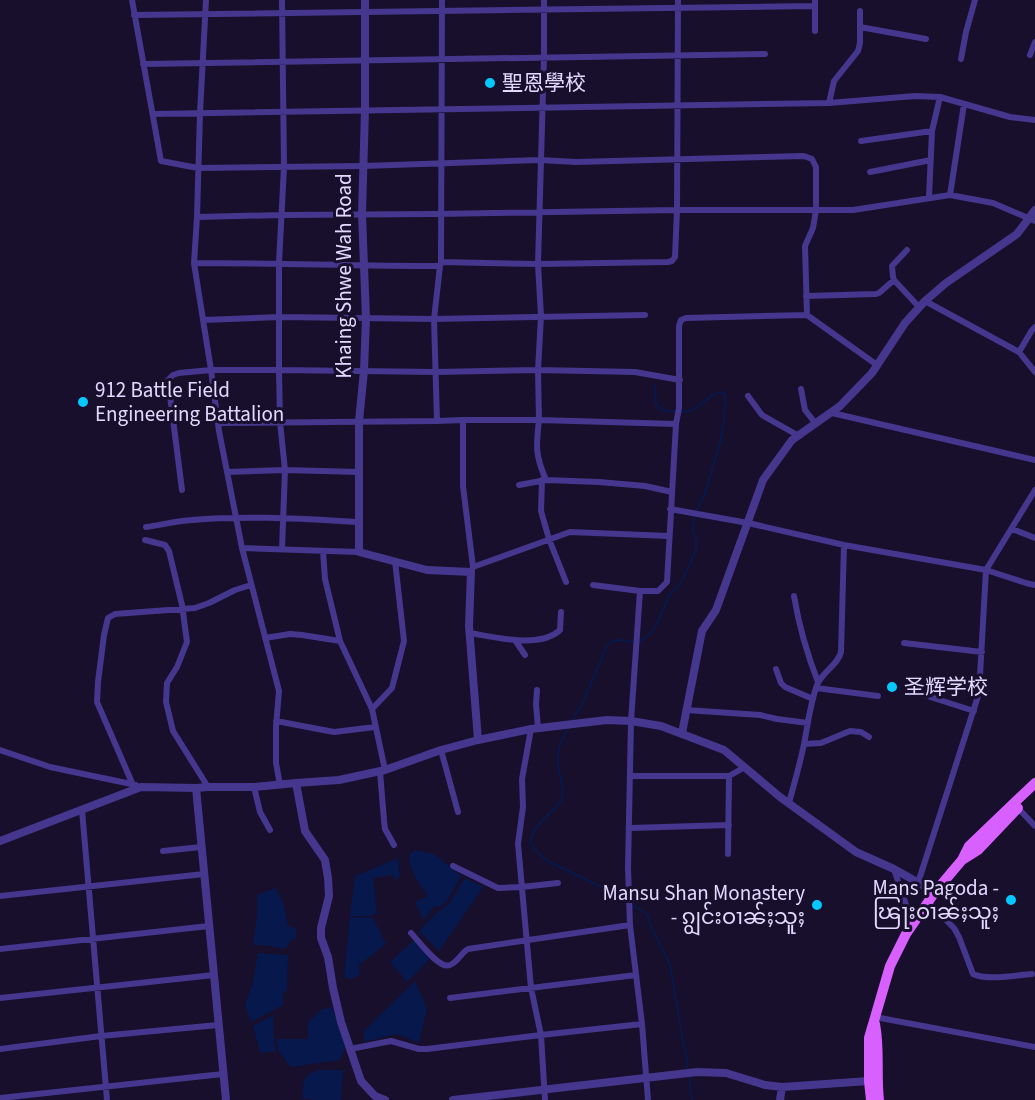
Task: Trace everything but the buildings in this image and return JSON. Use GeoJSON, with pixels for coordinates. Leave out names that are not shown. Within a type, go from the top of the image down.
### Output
{"type":"FeatureCollection","features":[{"type":"Feature","properties":{"kind":"main road"},"geometry":{"type":"LineString","coordinates":[[1015,806],[1035,783]]}},
{"type":"Feature","properties":{"kind":"main road"},"geometry":{"type":"LineString","coordinates":[[871,1100],[869,1038],[890,966],[906,934],[935,892],[962,860],[969,846],[1015,806],[1035,792]]}},
{"type":"Feature","properties":{"kind":"main road"},"geometry":{"type":"LineString","coordinates":[[875,1019],[878,1039],[879,1100]]}},
{"type":"Feature","properties":{"kind":"street"},"geometry":{"type":"LineString","coordinates":[[132,0],[161,161],[198,168],[804,156],[812,159],[816,167],[816,210],[813,228],[805,246],[807,315]]}},
{"type":"Feature","properties":{"kind":"street"},"geometry":{"type":"LineString","coordinates":[[206,0],[194,263],[218,423],[236,518],[279,692],[276,763],[280,785]]}},
{"type":"Feature","properties":{"kind":"street"},"geometry":{"type":"LineString","coordinates":[[282,0],[284,167],[279,263],[280,422],[285,470],[282,549]]}},
{"type":"Feature","properties":{"kind":"street","name":"Khaing Shwe Wah Road"},"geometry":{"type":"LineString","coordinates":[[360,552],[359,421],[366,318],[362,214],[366,60],[365,0]]}},
{"type":"Feature","properties":{"kind":"street"},"geometry":{"type":"LineString","coordinates":[[437,421],[434,319],[440,264],[442,0]]}},
{"type":"Feature","properties":{"kind":"street"},"geometry":{"type":"LineString","coordinates":[[544,0],[538,264],[541,316],[538,370],[539,420],[536,447],[544,480],[541,511],[566,582]]}},
{"type":"Feature","properties":{"kind":"street"},"geometry":{"type":"LineString","coordinates":[[194,263],[364,266],[672,261],[675,257],[677,210],[678,0]]}},
{"type":"Feature","properties":{"kind":"street"},"geometry":{"type":"LineString","coordinates":[[961,59],[975,0]]}},
{"type":"Feature","properties":{"kind":"street"},"geometry":{"type":"LineString","coordinates":[[134,15],[678,8],[815,3],[815,31]]}},
{"type":"Feature","properties":{"kind":"street"},"geometry":{"type":"LineString","coordinates":[[829,103],[834,81],[858,51],[860,11]]}},
{"type":"Feature","properties":{"kind":"street"},"geometry":{"type":"LineString","coordinates":[[860,27],[926,39]]}},
{"type":"Feature","properties":{"kind":"street"},"geometry":{"type":"LineString","coordinates":[[1030,55],[1035,42]]}},
{"type":"Feature","properties":{"kind":"street"},"geometry":{"type":"LineString","coordinates":[[143,64],[765,54]]}},
{"type":"Feature","properties":{"kind":"street"},"geometry":{"type":"LineString","coordinates":[[153,114],[829,103],[915,96],[940,97],[1010,117],[1035,120]]}},
{"type":"Feature","properties":{"kind":"street"},"geometry":{"type":"LineString","coordinates":[[928,198],[932,131],[940,97]]}},
{"type":"Feature","properties":{"kind":"street"},"geometry":{"type":"LineString","coordinates":[[950,195],[964,104]]}},
{"type":"Feature","properties":{"kind":"street"},"geometry":{"type":"LineString","coordinates":[[861,141],[932,131]]}},
{"type":"Feature","properties":{"kind":"street"},"geometry":{"type":"LineString","coordinates":[[870,172],[931,160]]}},
{"type":"Feature","properties":{"kind":"street"},"geometry":{"type":"LineString","coordinates":[[197,217],[677,210],[853,210],[950,195],[993,203],[1032,220]]}},
{"type":"Feature","properties":{"kind":"street"},"geometry":{"type":"LineString","coordinates":[[682,733],[702,632],[716,610],[763,480],[792,440],[840,406],[872,373],[905,323],[922,304],[946,283],[1017,234],[1032,220],[1035,210]]}},
{"type":"Feature","properties":{"kind":"street"},"geometry":{"type":"LineString","coordinates":[[907,250],[892,267],[894,280],[922,304],[1019,352],[1035,372]]}},
{"type":"Feature","properties":{"kind":"street"},"geometry":{"type":"LineString","coordinates":[[806,296],[876,294],[894,280]]}},
{"type":"Feature","properties":{"kind":"street"},"geometry":{"type":"LineString","coordinates":[[203,320],[280,317],[434,319],[645,315]]}},
{"type":"Feature","properties":{"kind":"street"},"geometry":{"type":"LineString","coordinates":[[593,585],[658,591],[667,582],[675,423],[679,408],[679,326],[681,320],[686,318],[807,315],[877,365]]}},
{"type":"Feature","properties":{"kind":"street"},"geometry":{"type":"LineString","coordinates":[[1019,352],[1035,327]]}},
{"type":"Feature","properties":{"kind":"street"},"geometry":{"type":"LineString","coordinates":[[182,490],[168,380],[172,375],[179,373],[211,370],[436,372],[538,370],[635,372],[680,380]]}},
{"type":"Feature","properties":{"kind":"street"},"geometry":{"type":"LineString","coordinates":[[801,389],[804,410],[816,424]]}},
{"type":"Feature","properties":{"kind":"street"},"geometry":{"type":"LineString","coordinates":[[748,396],[762,415],[799,436]]}},
{"type":"Feature","properties":{"kind":"street"},"geometry":{"type":"LineString","coordinates":[[832,412],[1035,460]]}},
{"type":"Feature","properties":{"kind":"street"},"geometry":{"type":"LineString","coordinates":[[463,420],[463,486],[472,569],[470,633],[478,740]]}},
{"type":"Feature","properties":{"kind":"street"},"geometry":{"type":"LineString","coordinates":[[218,423],[539,420],[675,423]]}},
{"type":"Feature","properties":{"kind":"street"},"geometry":{"type":"LineString","coordinates":[[227,472],[285,470],[359,472]]}},
{"type":"Feature","properties":{"kind":"street"},"geometry":{"type":"LineString","coordinates":[[519,485],[544,480],[599,482],[645,486],[672,492]]}},
{"type":"Feature","properties":{"kind":"street"},"geometry":{"type":"LineString","coordinates":[[918,883],[979,693],[986,570],[1035,490]]}},
{"type":"Feature","properties":{"kind":"street"},"geometry":{"type":"LineString","coordinates":[[670,509],[748,523],[844,545],[986,570],[1035,585]]}},
{"type":"Feature","properties":{"kind":"street"},"geometry":{"type":"LineString","coordinates":[[146,527],[192,520],[236,518],[359,522]]}},
{"type":"Feature","properties":{"kind":"street"},"geometry":{"type":"LineString","coordinates":[[1012,529],[1035,538]]}},
{"type":"Feature","properties":{"kind":"street"},"geometry":{"type":"LineString","coordinates":[[242,548],[360,552],[427,570],[472,569],[570,532],[669,536]]}},
{"type":"Feature","properties":{"kind":"street"},"geometry":{"type":"LineString","coordinates":[[145,540],[165,545],[169,551],[187,642],[177,667],[167,683],[166,702],[173,731],[208,787]]}},
{"type":"Feature","properties":{"kind":"street"},"geometry":{"type":"LineString","coordinates":[[789,803],[817,685],[826,671],[840,657],[844,545]]}},
{"type":"Feature","properties":{"kind":"street"},"geometry":{"type":"LineString","coordinates":[[323,551],[325,579],[340,641],[372,709],[382,771],[385,829],[393,845]]}},
{"type":"Feature","properties":{"kind":"street"},"geometry":{"type":"LineString","coordinates":[[372,709],[392,688],[404,641],[395,561]]}},
{"type":"Feature","properties":{"kind":"street"},"geometry":{"type":"LineString","coordinates":[[137,786],[97,702],[108,618],[115,614],[195,608],[251,585]]}},
{"type":"Feature","properties":{"kind":"street"},"geometry":{"type":"LineString","coordinates":[[640,591],[631,721],[629,908],[648,1100]]}},
{"type":"Feature","properties":{"kind":"street"},"geometry":{"type":"LineString","coordinates":[[794,596],[799,624],[817,685]]}},
{"type":"Feature","properties":{"kind":"street"},"geometry":{"type":"LineString","coordinates":[[470,633],[515,640],[544,638],[560,630],[561,612]]}},
{"type":"Feature","properties":{"kind":"street"},"geometry":{"type":"LineString","coordinates":[[265,638],[290,634],[340,641]]}},
{"type":"Feature","properties":{"kind":"street"},"geometry":{"type":"LineString","coordinates":[[515,640],[525,655]]}},
{"type":"Feature","properties":{"kind":"street"},"geometry":{"type":"LineString","coordinates":[[904,643],[982,652]]}},
{"type":"Feature","properties":{"kind":"street"},"geometry":{"type":"LineString","coordinates":[[776,669],[784,687],[813,699]]}},
{"type":"Feature","properties":{"kind":"street"},"geometry":{"type":"LineString","coordinates":[[817,685],[878,696]]}},
{"type":"Feature","properties":{"kind":"street"},"geometry":{"type":"LineString","coordinates":[[537,690],[535,728],[522,779],[523,807],[518,844],[531,988],[541,1035],[545,1100]]}},
{"type":"Feature","properties":{"kind":"street"},"geometry":{"type":"LineString","coordinates":[[921,694],[974,711]]}},
{"type":"Feature","properties":{"kind":"street"},"geometry":{"type":"LineString","coordinates":[[686,710],[750,714],[808,723]]}},
{"type":"Feature","properties":{"kind":"street"},"geometry":{"type":"LineString","coordinates":[[0,750],[50,767],[137,786],[254,787],[339,780],[382,771],[441,750],[535,728],[607,720],[631,721],[661,726],[724,750],[789,803],[856,852],[894,869],[935,892]]}},
{"type":"Feature","properties":{"kind":"street"},"geometry":{"type":"LineString","coordinates":[[276,722],[334,732],[375,727]]}},
{"type":"Feature","properties":{"kind":"street"},"geometry":{"type":"LineString","coordinates":[[804,744],[821,743],[850,731],[861,732],[869,737]]}},
{"type":"Feature","properties":{"kind":"street"},"geometry":{"type":"LineString","coordinates":[[441,750],[458,812]]}},
{"type":"Feature","properties":{"kind":"street"},"geometry":{"type":"LineString","coordinates":[[630,777],[729,776],[745,767]]}},
{"type":"Feature","properties":{"kind":"street"},"geometry":{"type":"LineString","coordinates":[[728,854],[729,776]]}},
{"type":"Feature","properties":{"kind":"street"},"geometry":{"type":"LineString","coordinates":[[296,783],[305,831],[325,860],[329,896],[321,928],[321,938],[328,957],[341,1022],[361,1081],[374,1098],[385,1100]]}},
{"type":"Feature","properties":{"kind":"street"},"geometry":{"type":"LineString","coordinates":[[0,841],[137,786]]}},
{"type":"Feature","properties":{"kind":"street"},"geometry":{"type":"LineString","coordinates":[[254,787],[260,812],[270,830]]}},
{"type":"Feature","properties":{"kind":"street"},"geometry":{"type":"LineString","coordinates":[[196,788],[226,1100]]}},
{"type":"Feature","properties":{"kind":"street"},"geometry":{"type":"LineString","coordinates":[[1015,806],[1035,826]]}},
{"type":"Feature","properties":{"kind":"street"},"geometry":{"type":"LineString","coordinates":[[82,810],[107,1100]]}},
{"type":"Feature","properties":{"kind":"street"},"geometry":{"type":"LineString","coordinates":[[630,828],[729,825]]}},
{"type":"Feature","properties":{"kind":"street"},"geometry":{"type":"LineString","coordinates":[[163,850],[201,847]]}},
{"type":"Feature","properties":{"kind":"street"},"geometry":{"type":"LineString","coordinates":[[453,866],[498,888],[558,883]]}},
{"type":"Feature","properties":{"kind":"street"},"geometry":{"type":"LineString","coordinates":[[894,869],[913,926]]}},
{"type":"Feature","properties":{"kind":"street"},"geometry":{"type":"LineString","coordinates":[[0,896],[204,874]]}},
{"type":"Feature","properties":{"kind":"street"},"geometry":{"type":"LineString","coordinates":[[928,902],[954,928],[974,974],[989,977],[1032,974]]}},
{"type":"Feature","properties":{"kind":"street"},"geometry":{"type":"LineString","coordinates":[[411,933],[435,961],[448,966],[468,949],[630,925]]}},
{"type":"Feature","properties":{"kind":"street"},"geometry":{"type":"LineString","coordinates":[[0,949],[209,926]]}},
{"type":"Feature","properties":{"kind":"street"},"geometry":{"type":"LineString","coordinates":[[0,998],[214,975]]}},
{"type":"Feature","properties":{"kind":"street"},"geometry":{"type":"LineString","coordinates":[[450,998],[636,975]]}},
{"type":"Feature","properties":{"kind":"street"},"geometry":{"type":"LineString","coordinates":[[875,1019],[1035,1047]]}},
{"type":"Feature","properties":{"kind":"street"},"geometry":{"type":"LineString","coordinates":[[350,1048],[391,1041],[427,1049],[642,1024]]}},
{"type":"Feature","properties":{"kind":"street"},"geometry":{"type":"LineString","coordinates":[[0,1049],[101,1036],[218,1025]]}},
{"type":"Feature","properties":{"kind":"street"},"geometry":{"type":"LineString","coordinates":[[453,1100],[688,1073],[726,1073],[765,1085],[782,1087],[869,1082]]}},
{"type":"Feature","properties":{"kind":"street"},"geometry":{"type":"LineString","coordinates":[[0,1098],[223,1074]]}},
{"type":"Feature","properties":{"kind":"street"},"geometry":{"type":"LineString","coordinates":[[780,1100],[782,1087]]}},
{"type":"Feature","properties":{"kind":"shaded area"},"geometry":{"type":"Polygon","coordinates":[[[415,850],[434,854],[461,876],[447,901],[438,908],[435,906],[423,920],[415,902],[428,896],[411,867],[409,855],[415,850]]]}},
{"type":"Feature","properties":{"kind":"shaded area"},"geometry":{"type":"Polygon","coordinates":[[[398,858],[400,877],[395,880],[393,875],[373,878],[377,913],[372,916],[350,916],[355,876],[398,858]]]}},
{"type":"Feature","properties":{"kind":"shaded area"},"geometry":{"type":"Polygon","coordinates":[[[465,878],[483,887],[439,951],[419,931],[437,912],[449,904],[465,878]]]}},
{"type":"Feature","properties":{"kind":"shaded area"},"geometry":{"type":"Polygon","coordinates":[[[276,888],[284,905],[288,926],[296,928],[296,939],[291,940],[285,949],[253,945],[257,895],[276,888]]]}},
{"type":"Feature","properties":{"kind":"shaded area"},"geometry":{"type":"Polygon","coordinates":[[[350,917],[373,918],[386,944],[359,965],[359,975],[352,979],[344,977],[350,917]]]}},
{"type":"Feature","properties":{"kind":"shaded area"},"geometry":{"type":"Polygon","coordinates":[[[414,940],[432,957],[407,982],[390,962],[414,940]]]}},
{"type":"Feature","properties":{"kind":"shaded area"},"geometry":{"type":"Polygon","coordinates":[[[258,953],[288,955],[287,990],[283,993],[283,1005],[251,1022],[245,1006],[253,982],[258,953]]]}},
{"type":"Feature","properties":{"kind":"shaded area"},"geometry":{"type":"Polygon","coordinates":[[[415,981],[427,1008],[419,1043],[397,1034],[364,1042],[364,1031],[415,981]]]}},
{"type":"Feature","properties":{"kind":"shaded area"},"geometry":{"type":"Polygon","coordinates":[[[332,1007],[346,1046],[340,1060],[291,1067],[279,1052],[276,1039],[308,1039],[308,1022],[322,1009],[332,1007]]]}},
{"type":"Feature","properties":{"kind":"shaded area"},"geometry":{"type":"Polygon","coordinates":[[[273,1015],[276,1051],[260,1053],[253,1026],[273,1015]]]}},
{"type":"Feature","properties":{"kind":"shaded area"},"geometry":{"type":"Polygon","coordinates":[[[319,1070],[343,1070],[341,1100],[302,1098],[306,1077],[319,1070]]]}},
{"type":"Feature","properties":{"kind":"waterway"},"geometry":{"type":"LineString","coordinates":[[572,721],[583,702],[607,646],[617,640],[638,643],[651,633],[669,595],[684,577],[696,549],[693,530],[694,516],[705,493],[720,443],[724,423],[725,396],[723,392],[714,395],[688,411],[661,410],[656,404],[655,386]]}},
{"type":"Feature","properties":{"kind":"waterway"},"geometry":{"type":"LineString","coordinates":[[568,729],[561,741],[558,754],[563,788],[561,801],[543,819],[530,842],[535,850],[548,861],[613,893],[647,914],[670,965],[688,1070]]}},
{"type":"Feature","properties":{"kind":"waterway"},"geometry":{"type":"LineString","coordinates":[[689,1076],[692,1100]]}},
{"type":"Feature","properties":{"kind":"place","name":"聖恩學校"},"geometry":{"type":"Point","coordinates":[490,83]}},
{"type":"Feature","properties":{"kind":"place","name":"912 Battle Field Engineering Battalion"},"geometry":{"type":"Point","coordinates":[83,402]}},
{"type":"Feature","properties":{"kind":"place","name":"圣辉学校"},"geometry":{"type":"Point","coordinates":[892,687]}},
{"type":"Feature","properties":{"kind":"place","name":"Mans Pagoda - ၽြႃးဝၢၼ်ႈသူႈ"},"geometry":{"type":"Point","coordinates":[1011,900]}},
{"type":"Feature","properties":{"kind":"place","name":"Mansu Shan Monastery - ၵျွင်းဝၢၼ်ႈသူႈ"},"geometry":{"type":"Point","coordinates":[817,905]}}]}
